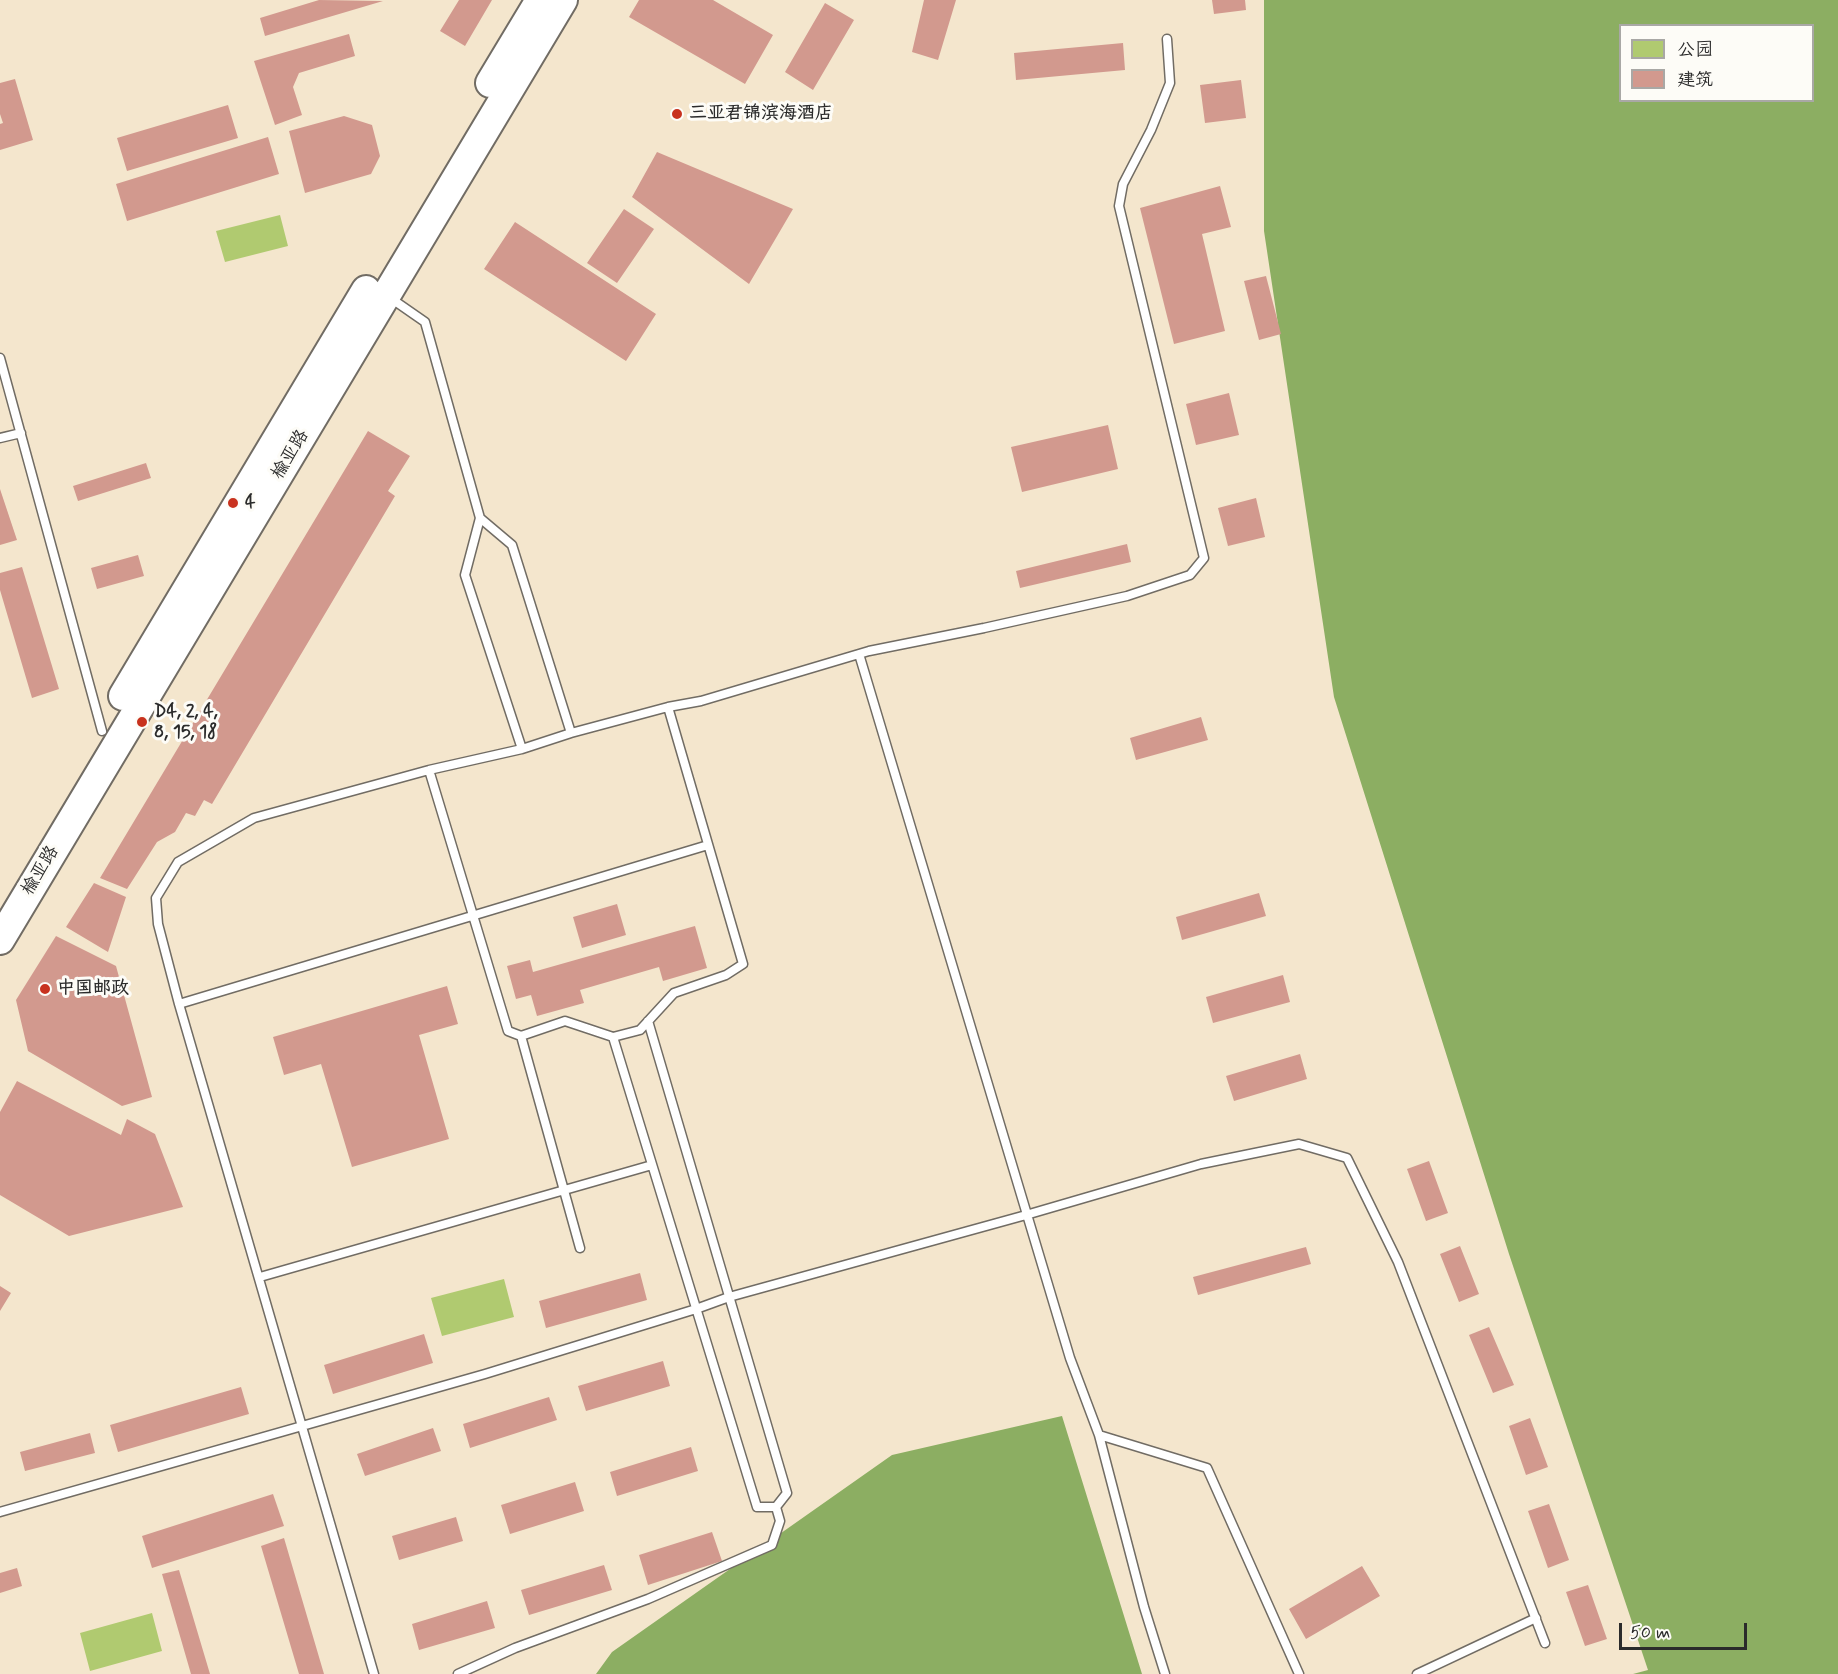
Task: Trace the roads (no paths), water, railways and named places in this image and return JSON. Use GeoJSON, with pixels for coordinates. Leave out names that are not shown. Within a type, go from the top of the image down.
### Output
{"type":"FeatureCollection","features":[{"type":"Feature","properties":{"kind":"highway","name":"榆亚路"},"geometry":{"type":"LineString","coordinates":[[0,902],[540,0]]}},
{"type":"Feature","properties":{"kind":"highway","name":"榆亚路"},"geometry":{"type":"LineString","coordinates":[[0,940],[563,0]]}},
{"type":"Feature","properties":{"kind":"lane"},"geometry":{"type":"LineString","coordinates":[[374,1674],[180,1004],[158,924],[156,898],[177,862],[254,818],[429,770],[522,749],[571,733],[668,707],[701,701],[859,654],[1127,596],[1190,575],[1204,558],[1119,206],[1123,184],[1151,130],[1170,83],[1167,39]]}},
{"type":"Feature","properties":{"kind":"lane"},"geometry":{"type":"LineString","coordinates":[[386,295],[425,322],[480,518],[465,575],[522,749]]}},
{"type":"Feature","properties":{"kind":"lane"},"geometry":{"type":"LineString","coordinates":[[0,358],[102,731]]}},
{"type":"Feature","properties":{"kind":"lane"},"geometry":{"type":"LineString","coordinates":[[0,438],[21,433]]}},
{"type":"Feature","properties":{"kind":"lane"},"geometry":{"type":"LineString","coordinates":[[480,518],[512,545],[571,733]]}},
{"type":"Feature","properties":{"kind":"lane"},"geometry":{"type":"LineString","coordinates":[[859,654],[1026,1215],[1070,1358],[1099,1435],[1144,1607],[1165,1674]]}},
{"type":"Feature","properties":{"kind":"lane"},"geometry":{"type":"LineString","coordinates":[[429,770],[508,1030],[521,1036],[565,1021],[613,1037],[640,1030],[674,993],[726,975],[743,964],[668,707]]}},
{"type":"Feature","properties":{"kind":"lane"},"geometry":{"type":"LineString","coordinates":[[180,1004],[708,845]]}},
{"type":"Feature","properties":{"kind":"lane"},"geometry":{"type":"LineString","coordinates":[[648,1021],[787,1493],[776,1508]]}},
{"type":"Feature","properties":{"kind":"lane"},"geometry":{"type":"LineString","coordinates":[[521,1036],[580,1248]]}},
{"type":"Feature","properties":{"kind":"lane"},"geometry":{"type":"LineString","coordinates":[[613,1037],[757,1508],[776,1508]]}},
{"type":"Feature","properties":{"kind":"lane"},"geometry":{"type":"LineString","coordinates":[[0,1512],[485,1374],[729,1297],[1201,1164],[1299,1144],[1347,1158],[1398,1262],[1545,1644]]}},
{"type":"Feature","properties":{"kind":"lane"},"geometry":{"type":"LineString","coordinates":[[260,1277],[652,1165]]}},
{"type":"Feature","properties":{"kind":"lane"},"geometry":{"type":"LineString","coordinates":[[1099,1435],[1207,1468],[1299,1674]]}},
{"type":"Feature","properties":{"kind":"lane"},"geometry":{"type":"LineString","coordinates":[[458,1674],[515,1648],[648,1599],[772,1545],[780,1521],[776,1508]]}},
{"type":"Feature","properties":{"kind":"lane"},"geometry":{"type":"LineString","coordinates":[[1417,1674],[1536,1618]]}},
{"type":"Feature","properties":{"kind":"place","name":"三亚君锦滨海酒店"},"geometry":{"type":"Point","coordinates":[677,114]}},
{"type":"Feature","properties":{"kind":"place","name":"4"},"geometry":{"type":"Point","coordinates":[233,503]}},
{"type":"Feature","properties":{"kind":"place","name":"D4, 2, 4, 8, 15, 18"},"geometry":{"type":"Point","coordinates":[142,722]}},
{"type":"Feature","properties":{"kind":"place","name":"中国邮政"},"geometry":{"type":"Point","coordinates":[45,989]}}]}
